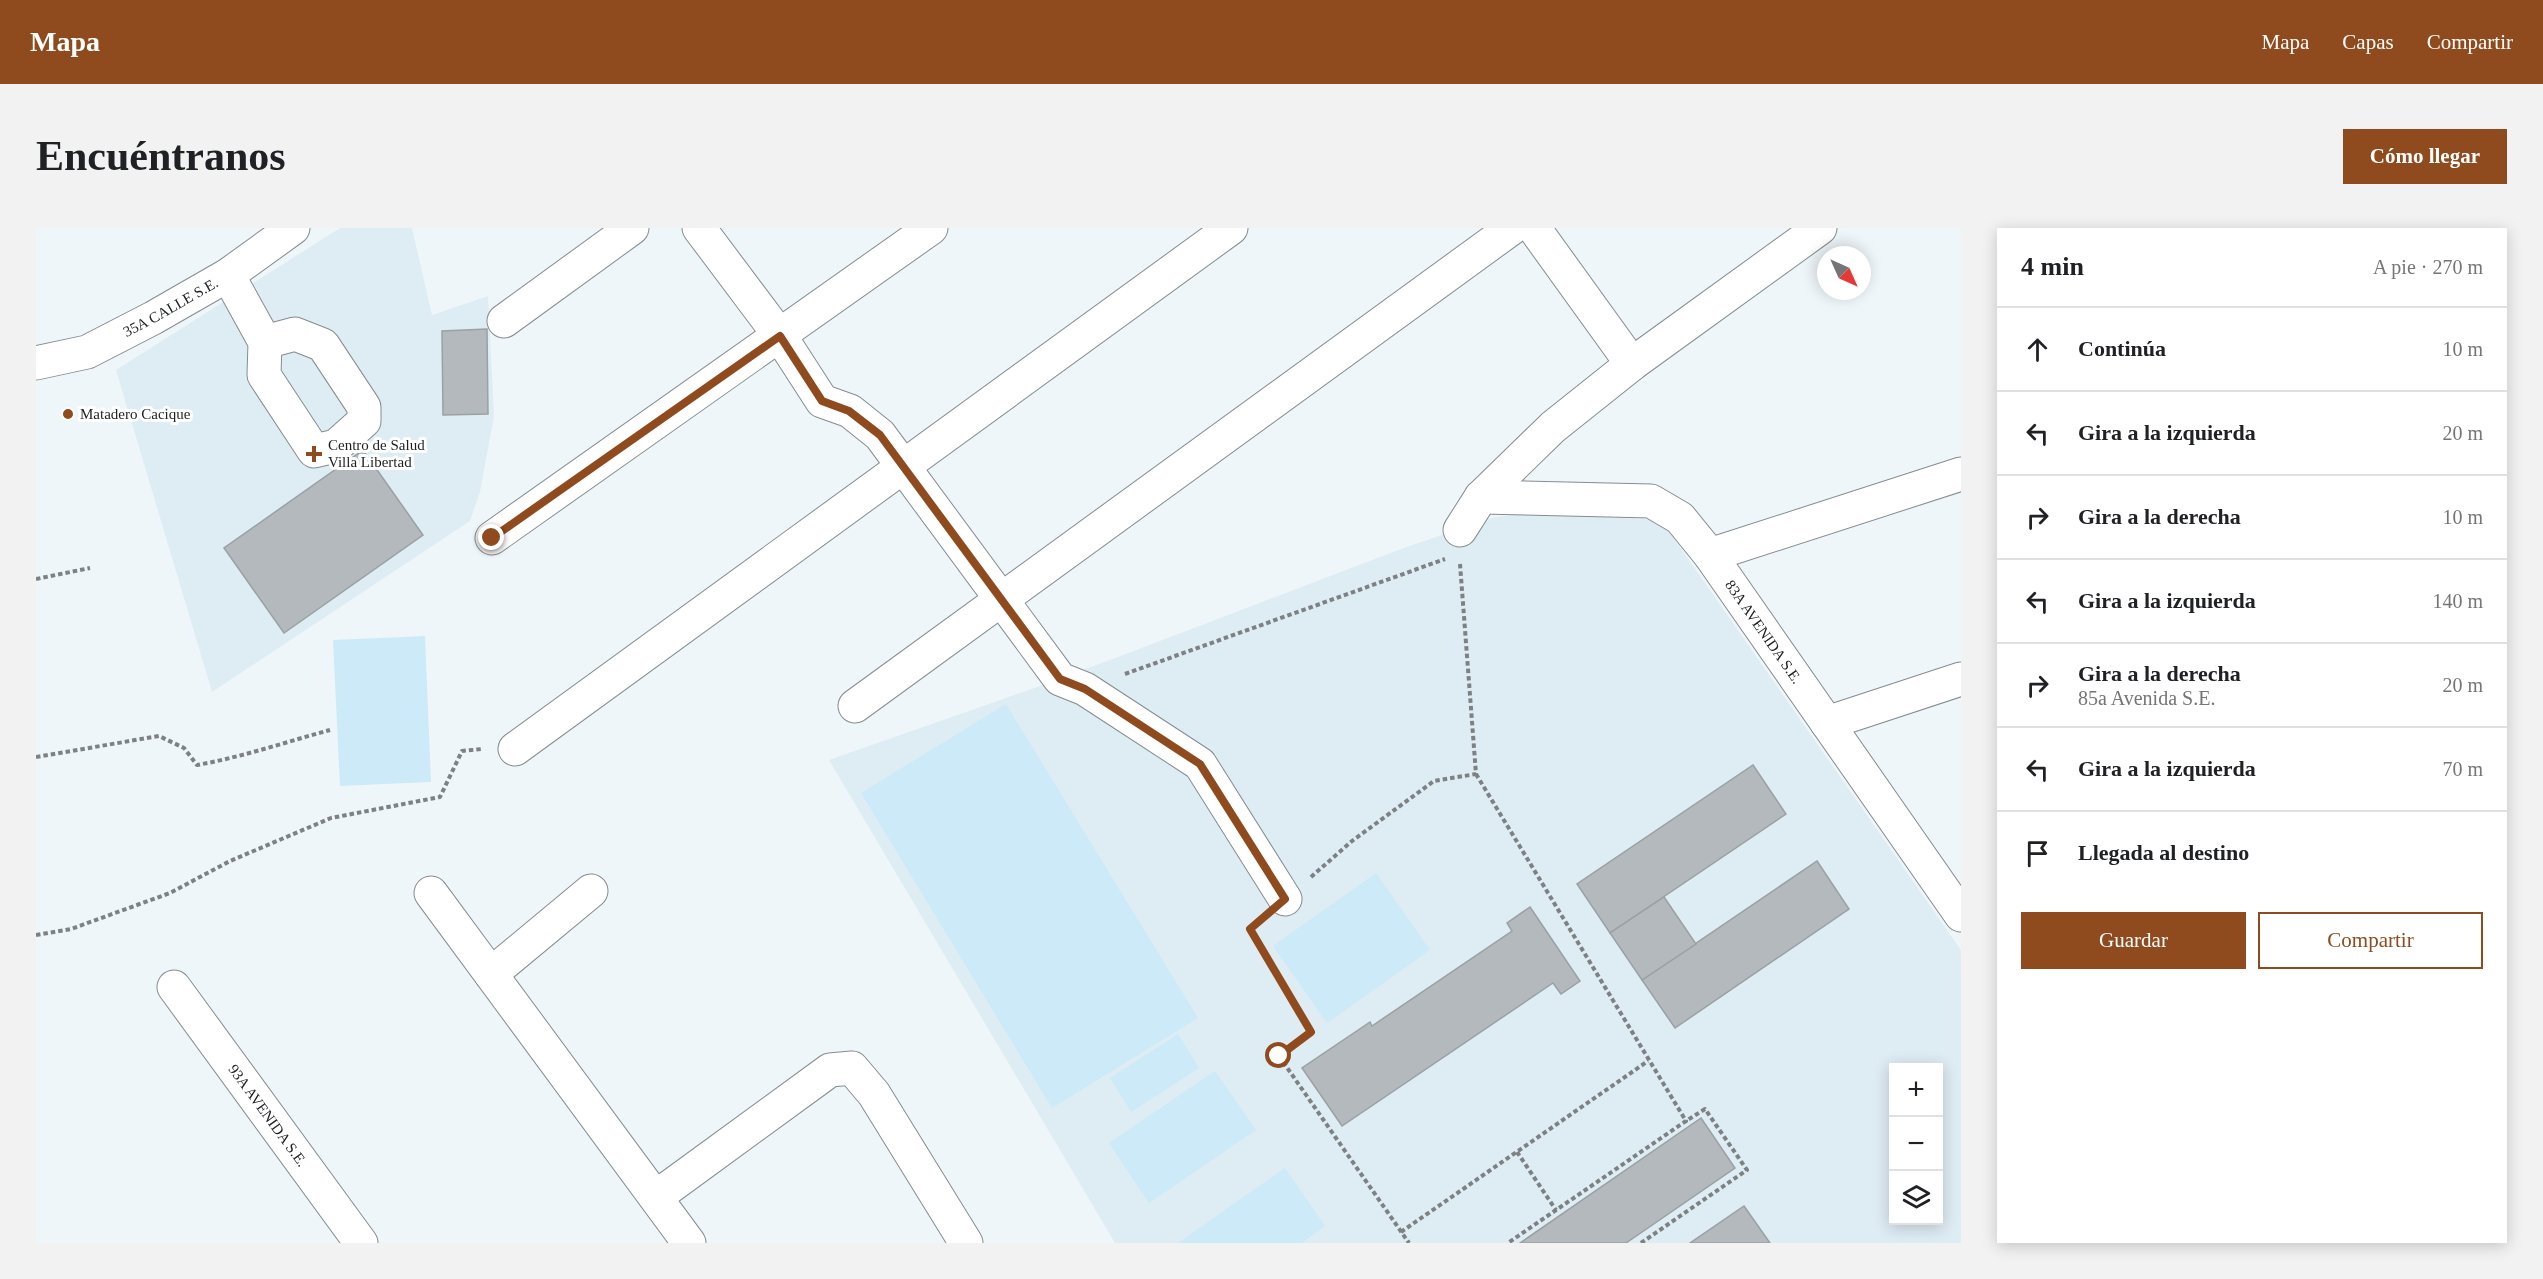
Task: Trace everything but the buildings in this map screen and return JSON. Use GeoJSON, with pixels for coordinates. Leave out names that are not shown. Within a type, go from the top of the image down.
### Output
{"type":"FeatureCollection","features":[{"type":"Feature","properties":{"kind":"street","name":"35A CALLE S.E."},"geometry":{"type":"LineString","coordinates":[[36,363],[87,352],[153,318],[228,275],[293,228]]}},
{"type":"Feature","properties":{"kind":"street"},"geometry":{"type":"LineString","coordinates":[[504,321],[632,228]]}},
{"type":"Feature","properties":{"kind":"street"},"geometry":{"type":"LineString","coordinates":[[699,228],[780,336],[822,401],[849,411],[880,435],[1060,679],[1085,689],[1200,764],[1285,899]]}},
{"type":"Feature","properties":{"kind":"street"},"geometry":{"type":"LineString","coordinates":[[492,538],[931,228]]}},
{"type":"Feature","properties":{"kind":"street"},"geometry":{"type":"LineString","coordinates":[[514,749],[1231,228]]}},
{"type":"Feature","properties":{"kind":"street"},"geometry":{"type":"LineString","coordinates":[[855,706],[1512,228]]}},
{"type":"Feature","properties":{"kind":"street"},"geometry":{"type":"LineString","coordinates":[[1534,228],[1632,364]]}},
{"type":"Feature","properties":{"kind":"street"},"geometry":{"type":"LineString","coordinates":[[1460,542],[1481,497],[1553,427],[1632,364],[1820,228]]}},
{"type":"Feature","properties":{"kind":"street"},"geometry":{"type":"LineString","coordinates":[[228,275],[265,342]]}},
{"type":"Feature","properties":{"kind":"street"},"geometry":{"type":"LineString","coordinates":[[1710,555],[1961,474]]}},
{"type":"Feature","properties":{"kind":"street","name":"83A AVENIDA S.E."},"geometry":{"type":"LineString","coordinates":[[1481,497],[1651,501],[1680,518],[1710,555],[1961,915]]}},
{"type":"Feature","properties":{"kind":"street"},"geometry":{"type":"LineString","coordinates":[[1827,723],[1961,679]]}},
{"type":"Feature","properties":{"kind":"street"},"geometry":{"type":"LineString","coordinates":[[491,974],[591,891]]}},
{"type":"Feature","properties":{"kind":"street"},"geometry":{"type":"LineString","coordinates":[[431,893],[689,1243]]}},
{"type":"Feature","properties":{"kind":"street","name":"93A AVENIDA S.E."},"geometry":{"type":"LineString","coordinates":[[174,987],[362,1243]]}},
{"type":"Feature","properties":{"kind":"street"},"geometry":{"type":"LineString","coordinates":[[656,1197],[830,1070],[852,1068],[874,1094],[966,1243]]}},
{"type":"Feature","properties":{"kind":"path"},"geometry":{"type":"LineString","coordinates":[[1085,689],[1460,542],[1476,774],[1686,1121]]}},
{"type":"Feature","properties":{"kind":"path"},"geometry":{"type":"LineString","coordinates":[[36,579],[90,568]]}},
{"type":"Feature","properties":{"kind":"path"},"geometry":{"type":"LineString","coordinates":[[36,758],[159,736],[184,748],[197,765],[233,759],[272,745],[330,730]]}},
{"type":"Feature","properties":{"kind":"path"},"geometry":{"type":"LineString","coordinates":[[36,935],[71,929],[170,893],[230,861],[331,818],[440,797],[462,751],[494,747],[514,749]]}},
{"type":"Feature","properties":{"kind":"path"},"geometry":{"type":"LineString","coordinates":[[1409,1243],[1279,1056],[1311,1032],[1250,929],[1352,841],[1434,781],[1476,774]]}},
{"type":"Feature","properties":{"kind":"path"},"geometry":{"type":"LineString","coordinates":[[1401,1232],[1648,1061]]}},
{"type":"Feature","properties":{"kind":"path"},"geometry":{"type":"LineString","coordinates":[[1508,1243],[1705,1109],[1747,1170],[1641,1243]]}},
{"type":"Feature","properties":{"kind":"path"},"geometry":{"type":"LineString","coordinates":[[1517,1152],[1556,1210]]}},
{"type":"Feature","properties":{"kind":"shaded area","name":"Centro de Salud Villa Libertad"},"geometry":{"type":"Polygon","coordinates":[[[340,228],[412,228],[432,315],[488,296],[494,416],[480,492],[470,521],[212,692],[116,370],[340,228]]]}},
{"type":"Feature","properties":{"kind":"shaded area"},"geometry":{"type":"Polygon","coordinates":[[[1528,513],[1661,520],[1961,950],[1961,1243],[1115,1243],[829,760],[1060,679],[1401,549],[1491,518],[1528,513]]]}},
{"type":"Feature","properties":{"kind":"shaded area"},"geometry":{"type":"Polygon","coordinates":[[[425,636],[431,782],[340,786],[333,640],[425,636]]]}},
{"type":"Feature","properties":{"kind":"shaded area"},"geometry":{"type":"Polygon","coordinates":[[[1006,704],[1198,1018],[1052,1108],[861,793],[1006,704]]]}},
{"type":"Feature","properties":{"kind":"shaded area"},"geometry":{"type":"Polygon","coordinates":[[[1376,873],[1430,950],[1327,1023],[1273,946],[1376,873]]]}},
{"type":"Feature","properties":{"kind":"shaded area"},"geometry":{"type":"Polygon","coordinates":[[[1178,1034],[1199,1068],[1131,1112],[1110,1078],[1178,1034]]]}},
{"type":"Feature","properties":{"kind":"shaded area"},"geometry":{"type":"Polygon","coordinates":[[[1215,1071],[1256,1130],[1149,1203],[1109,1143],[1215,1071]]]}},
{"type":"Feature","properties":{"kind":"shaded area"},"geometry":{"type":"Polygon","coordinates":[[[1285,1168],[1325,1226],[1302,1243],[1178,1243],[1285,1168]]]}},
{"type":"Feature","properties":{"kind":"place","name":"Matadero Cacique"},"geometry":{"type":"Point","coordinates":[68,414]}},
{"type":"Feature","properties":{"kind":"place","name":"Centro de Salud Villa Libertad"},"geometry":{"type":"Point","coordinates":[314,454]}},
{"type":"Feature","properties":{"kind":"route"},"geometry":{"type":"LineString","coordinates":[[492,538],[780,336],[822,401],[849,411],[880,435],[1060,679],[1085,689],[1200,764],[1285,899],[1250,929],[1311,1032],[1279,1056]]}}]}
